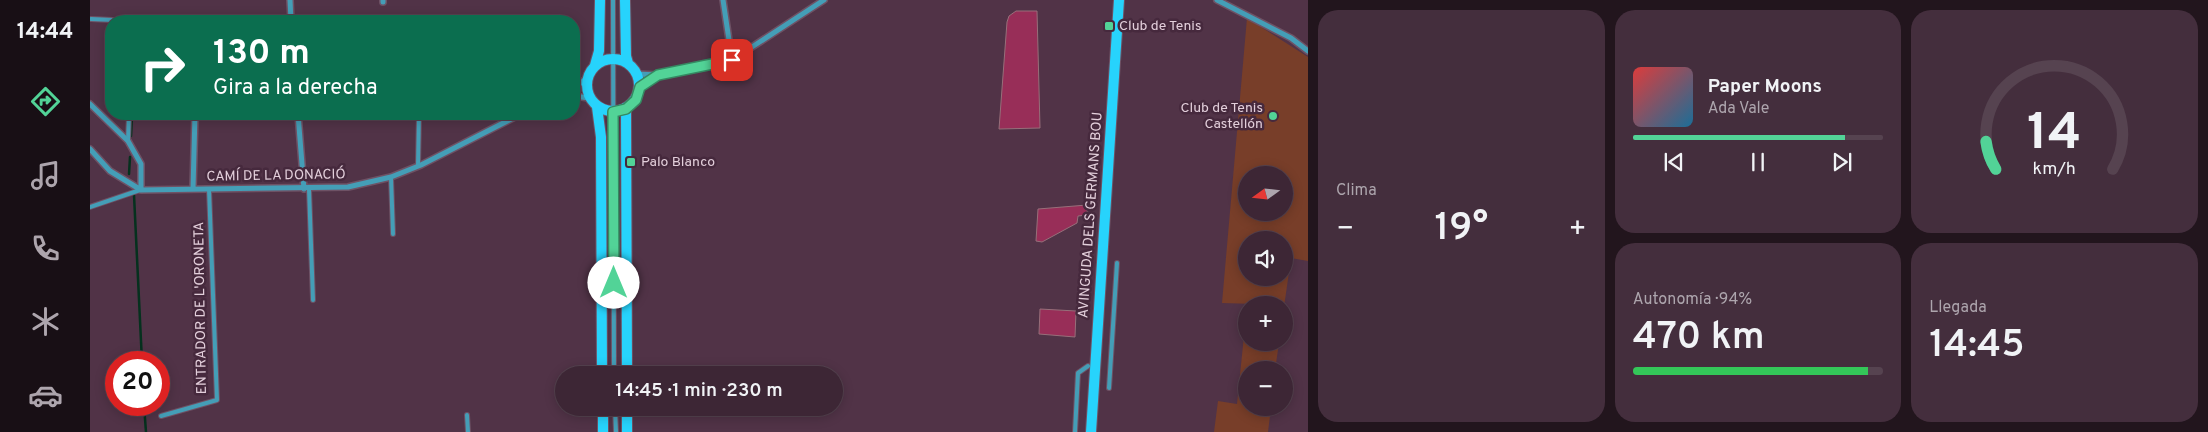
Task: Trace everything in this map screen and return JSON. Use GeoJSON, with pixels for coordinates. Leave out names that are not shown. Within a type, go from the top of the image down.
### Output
{"type":"FeatureCollection","features":[{"type":"Feature","properties":{"kind":"main road"},"geometry":{"type":"LineString","coordinates":[[600,0],[599,51],[595,65],[586,79],[586,89],[589,98],[597,107],[613,112],[626,109],[636,100],[640,87],[637,74],[628,63],[626,56],[625,0]]}},
{"type":"Feature","properties":{"kind":"main road","name":"AVINGUDA DELS GERMANS BOU"},"geometry":{"type":"LineString","coordinates":[[1091,432],[1119,0]]}},
{"type":"Feature","properties":{"kind":"main road"},"geometry":{"type":"LineString","coordinates":[[595,65],[613,58],[628,63]]}},
{"type":"Feature","properties":{"kind":"main road"},"geometry":{"type":"LineString","coordinates":[[597,107],[601,137],[602,366]]}},
{"type":"Feature","properties":{"kind":"main road"},"geometry":{"type":"LineString","coordinates":[[626,109],[627,366]]}},
{"type":"Feature","properties":{"kind":"main road"},"geometry":{"type":"LineString","coordinates":[[603,416],[603,432]]}},
{"type":"Feature","properties":{"kind":"main road"},"geometry":{"type":"LineString","coordinates":[[627,416],[627,432]]}},
{"type":"Feature","properties":{"kind":"street"},"geometry":{"type":"LineString","coordinates":[[290,0],[291,15]]}},
{"type":"Feature","properties":{"kind":"street"},"geometry":{"type":"LineString","coordinates":[[723,0],[732,60]]}},
{"type":"Feature","properties":{"kind":"street"},"geometry":{"type":"LineString","coordinates":[[637,74],[658,75],[732,60],[824,0]]}},
{"type":"Feature","properties":{"kind":"street"},"geometry":{"type":"LineString","coordinates":[[1217,0],[1291,38],[1308,51]]}},
{"type":"Feature","properties":{"kind":"street"},"geometry":{"type":"LineString","coordinates":[[640,87],[658,75]]}},
{"type":"Feature","properties":{"kind":"street"},"geometry":{"type":"LineString","coordinates":[[580,84],[586,79]]}},
{"type":"Feature","properties":{"kind":"street"},"geometry":{"type":"LineString","coordinates":[[580,97],[589,98]]}},
{"type":"Feature","properties":{"kind":"street"},"geometry":{"type":"LineString","coordinates":[[90,104],[105,119]]}},
{"type":"Feature","properties":{"kind":"street"},"geometry":{"type":"LineString","coordinates":[[106,120],[128,141],[141,164],[141,190]]}},
{"type":"Feature","properties":{"kind":"street"},"geometry":{"type":"LineString","coordinates":[[193,189],[195,120]]}},
{"type":"Feature","properties":{"kind":"street"},"geometry":{"type":"LineString","coordinates":[[299,120],[306,189]]}},
{"type":"Feature","properties":{"kind":"street","name":"CAMÍ DE LA DONACIÓ"},"geometry":{"type":"LineString","coordinates":[[141,190],[306,189],[348,186],[391,177],[418,166],[509,120]]}},
{"type":"Feature","properties":{"kind":"street"},"geometry":{"type":"LineString","coordinates":[[90,149],[110,171],[141,190]]}},
{"type":"Feature","properties":{"kind":"lane"},"geometry":{"type":"LineString","coordinates":[[613,0],[614,366]]}},
{"type":"Feature","properties":{"kind":"lane"},"geometry":{"type":"LineString","coordinates":[[91,19],[105,20]]}},
{"type":"Feature","properties":{"kind":"lane"},"geometry":{"type":"LineString","coordinates":[[128,141],[129,120]]}},
{"type":"Feature","properties":{"kind":"lane"},"geometry":{"type":"LineString","coordinates":[[418,166],[419,120]]}},
{"type":"Feature","properties":{"kind":"lane"},"geometry":{"type":"LineString","coordinates":[[391,177],[393,234]]}},
{"type":"Feature","properties":{"kind":"lane","name":"ENTRADOR DE L'ORONETA"},"geometry":{"type":"LineString","coordinates":[[170,413],[217,400],[209,189]]}},
{"type":"Feature","properties":{"kind":"lane"},"geometry":{"type":"LineString","coordinates":[[306,189],[313,300]]}},
{"type":"Feature","properties":{"kind":"lane"},"geometry":{"type":"LineString","coordinates":[[90,207],[141,190]]}},
{"type":"Feature","properties":{"kind":"lane"},"geometry":{"type":"LineString","coordinates":[[1108,388],[1117,262]]}},
{"type":"Feature","properties":{"kind":"lane"},"geometry":{"type":"LineString","coordinates":[[1075,432],[1078,373],[1088,366]]}},
{"type":"Feature","properties":{"kind":"lane"},"geometry":{"type":"LineString","coordinates":[[467,415],[468,432]]}},
{"type":"Feature","properties":{"kind":"lane"},"geometry":{"type":"LineString","coordinates":[[615,416],[615,431]]}},
{"type":"Feature","properties":{"kind":"shaded area","name":"Club de Tenis Castellón"},"geometry":{"type":"Polygon","coordinates":[[[1247,18],[1308,57],[1308,261],[1293,258],[1293,231],[1238,231],[1238,286],[1287,286],[1286,296],[1238,296],[1238,304],[1222,303],[1247,18]]]}},
{"type":"Feature","properties":{"kind":"shaded area"},"geometry":{"type":"Polygon","coordinates":[[[1242,351],[1278,351],[1276,361],[1241,361],[1242,351]]]}},
{"type":"Feature","properties":{"kind":"shaded area"},"geometry":{"type":"Polygon","coordinates":[[[1238,394],[1238,416],[1270,416],[1268,432],[1214,432],[1218,401],[1237,404],[1238,394]]]}},
{"type":"Feature","properties":{"kind":"building"},"geometry":{"type":"Polygon","coordinates":[[[1016,11],[1037,11],[1040,128],[999,129],[1007,22],[1009,16],[1016,11]]]}},
{"type":"Feature","properties":{"kind":"building"},"geometry":{"type":"Polygon","coordinates":[[[1087,205],[1087,215],[1078,216],[1077,223],[1042,242],[1036,241],[1038,209],[1087,205]]]}},
{"type":"Feature","properties":{"kind":"building"},"geometry":{"type":"Polygon","coordinates":[[[1040,309],[1076,311],[1075,337],[1039,334],[1040,309]]]}},
{"type":"Feature","properties":{"kind":"waterway"},"geometry":{"type":"LineString","coordinates":[[131,136],[132,120]]}},
{"type":"Feature","properties":{"kind":"waterway"},"geometry":{"type":"LineString","coordinates":[[129,174],[130,157]]}},
{"type":"Feature","properties":{"kind":"waterway"},"geometry":{"type":"LineString","coordinates":[[134,195],[141,351]]}},
{"type":"Feature","properties":{"kind":"waterway"},"geometry":{"type":"LineString","coordinates":[[145,416],[146,432]]}},
{"type":"Feature","properties":{"kind":"place","name":"Club de Tenis"},"geometry":{"type":"Point","coordinates":[1109,26]}},
{"type":"Feature","properties":{"kind":"place","name":"Club de Tenis Castellón"},"geometry":{"type":"Point","coordinates":[1273,116]}},
{"type":"Feature","properties":{"kind":"place","name":"Palo Blanco"},"geometry":{"type":"Point","coordinates":[631,162]}},
{"type":"Feature","properties":{"kind":"route"},"geometry":{"type":"LineString","coordinates":[[614,283],[613,112],[626,109],[636,100],[640,87],[658,75],[732,60]]}}]}
